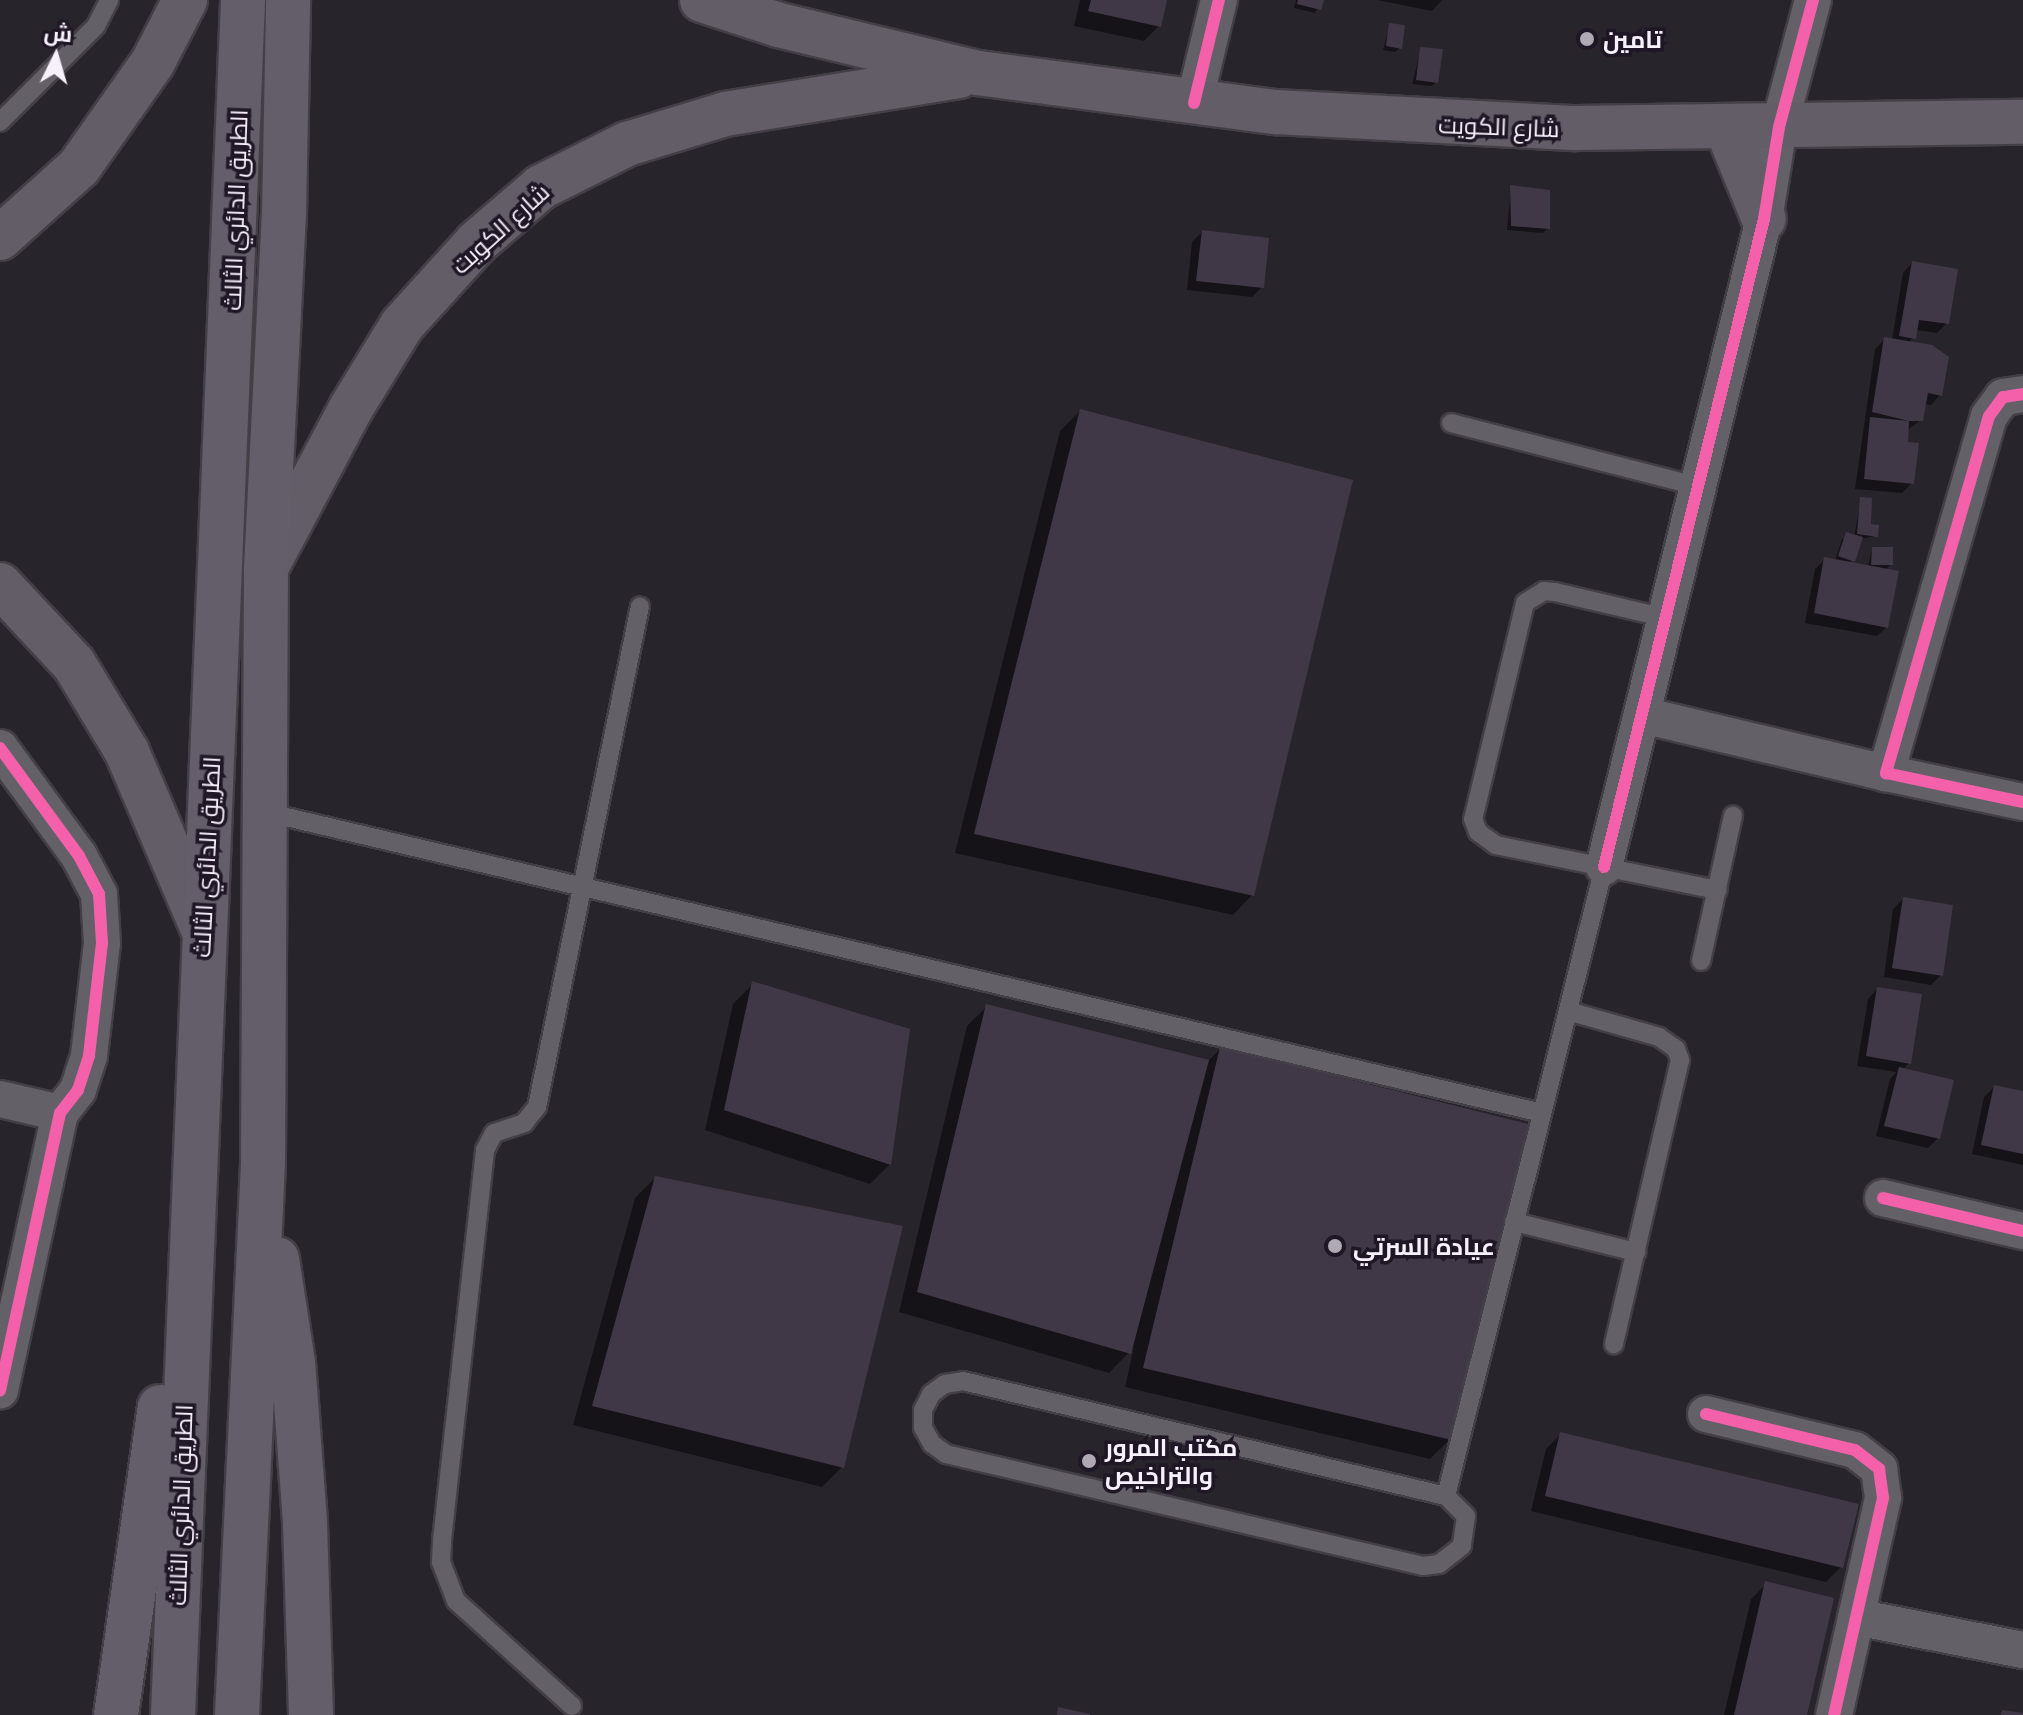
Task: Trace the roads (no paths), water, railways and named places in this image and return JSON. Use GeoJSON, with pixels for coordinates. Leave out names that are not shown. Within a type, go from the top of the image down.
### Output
{"type":"FeatureCollection","features":[{"type":"Feature","properties":{"kind":"highway","name":"الطريق الدائري الثالث"},"geometry":{"type":"LineString","coordinates":[[173,1715],[190,1231],[243,0]]}},
{"type":"Feature","properties":{"kind":"highway","name":"الطريق الدائري الثالث"},"geometry":{"type":"LineString","coordinates":[[237,1715],[263,1163],[266,568],[288,0]]}},
{"type":"Feature","properties":{"kind":"highway"},"geometry":{"type":"LineString","coordinates":[[263,1163],[293,1362],[305,1523],[311,1715]]}},
{"type":"Feature","properties":{"kind":"highway"},"geometry":{"type":"LineString","coordinates":[[116,1715],[190,1231]]}},
{"type":"Feature","properties":{"kind":"main road"},"geometry":{"type":"LineString","coordinates":[[0,238],[79,167],[153,62],[185,0]]}},
{"type":"Feature","properties":{"kind":"main road","name":"شارع الكويت"},"geometry":{"type":"LineString","coordinates":[[702,0],[779,25],[978,73],[1194,103],[1426,123],[1727,129],[2023,122]]}},
{"type":"Feature","properties":{"kind":"main road","name":"شارع الكويت"},"geometry":{"type":"LineString","coordinates":[[266,568],[351,408],[402,325],[476,243],[541,187],[627,144],[725,114],[978,73]]}},
{"type":"Feature","properties":{"kind":"main road"},"geometry":{"type":"LineString","coordinates":[[1727,129],[1764,219]]}},
{"type":"Feature","properties":{"kind":"main road"},"geometry":{"type":"LineString","coordinates":[[0,585],[74,664],[119,739],[203,929]]}},
{"type":"Feature","properties":{"kind":"street"},"geometry":{"type":"LineString","coordinates":[[1194,103],[1219,0]]}},
{"type":"Feature","properties":{"kind":"street"},"geometry":{"type":"LineString","coordinates":[[1604,867],[1764,219],[1779,127],[1813,0]]}},
{"type":"Feature","properties":{"kind":"street"},"geometry":{"type":"LineString","coordinates":[[1886,773],[1989,416],[2003,397],[2023,394]]}},
{"type":"Feature","properties":{"kind":"street"},"geometry":{"type":"LineString","coordinates":[[1642,715],[2023,802]]}},
{"type":"Feature","properties":{"kind":"street"},"geometry":{"type":"LineString","coordinates":[[0,748],[79,856],[99,894],[102,943],[89,1056],[78,1090],[60,1113],[1,1373]]}},
{"type":"Feature","properties":{"kind":"street"},"geometry":{"type":"LineString","coordinates":[[0,1099],[60,1113]]}},
{"type":"Feature","properties":{"kind":"street"},"geometry":{"type":"LineString","coordinates":[[1883,1198],[2023,1231]]}},
{"type":"Feature","properties":{"kind":"street"},"geometry":{"type":"LineString","coordinates":[[1706,1414],[1855,1450],[1879,1469],[1883,1498],[1834,1715]]}},
{"type":"Feature","properties":{"kind":"street"},"geometry":{"type":"LineString","coordinates":[[1856,1617],[2023,1650]]}},
{"type":"Feature","properties":{"kind":"lane"},"geometry":{"type":"LineString","coordinates":[[0,122],[96,26],[109,0]]}},
{"type":"Feature","properties":{"kind":"lane"},"geometry":{"type":"LineString","coordinates":[[1451,423],[1696,486]]}},
{"type":"Feature","properties":{"kind":"lane"},"geometry":{"type":"LineString","coordinates":[[1666,618],[1544,591],[1521,612],[1473,819],[1478,832],[1496,845],[1717,890]]}},
{"type":"Feature","properties":{"kind":"lane"},"geometry":{"type":"LineString","coordinates":[[572,1706],[469,1615],[447,1584],[441,1562],[485,1150],[494,1133],[524,1123],[537,1107],[640,606]]}},
{"type":"Feature","properties":{"kind":"lane"},"geometry":{"type":"LineString","coordinates":[[265,812],[1542,1113]]}},
{"type":"Feature","properties":{"kind":"lane"},"geometry":{"type":"LineString","coordinates":[[1701,961],[1733,815]]}},
{"type":"Feature","properties":{"kind":"lane"},"geometry":{"type":"LineString","coordinates":[[1446,1496],[1604,867]]}},
{"type":"Feature","properties":{"kind":"lane"},"geometry":{"type":"LineString","coordinates":[[1568,1011],[1659,1037],[1676,1049],[1680,1060],[1614,1344]]}},
{"type":"Feature","properties":{"kind":"lane"},"geometry":{"type":"LineString","coordinates":[[1514,1222],[1636,1252]]}},
{"type":"Feature","properties":{"kind":"lane"},"geometry":{"type":"LineString","coordinates":[[963,1381],[1446,1496],[1466,1516],[1462,1546],[1439,1564],[1423,1566],[946,1454],[927,1436],[923,1410],[931,1394],[945,1384],[963,1381]]}},
{"type":"Feature","properties":{"kind":"place","name":"تامين"},"geometry":{"type":"Point","coordinates":[1587,39]}},
{"type":"Feature","properties":{"kind":"place","name":"عيادة السرتي"},"geometry":{"type":"Point","coordinates":[1335,1246]}},
{"type":"Feature","properties":{"kind":"place","name":"مكتب المرور والتراخيص"},"geometry":{"type":"Point","coordinates":[1089,1461]}}]}
